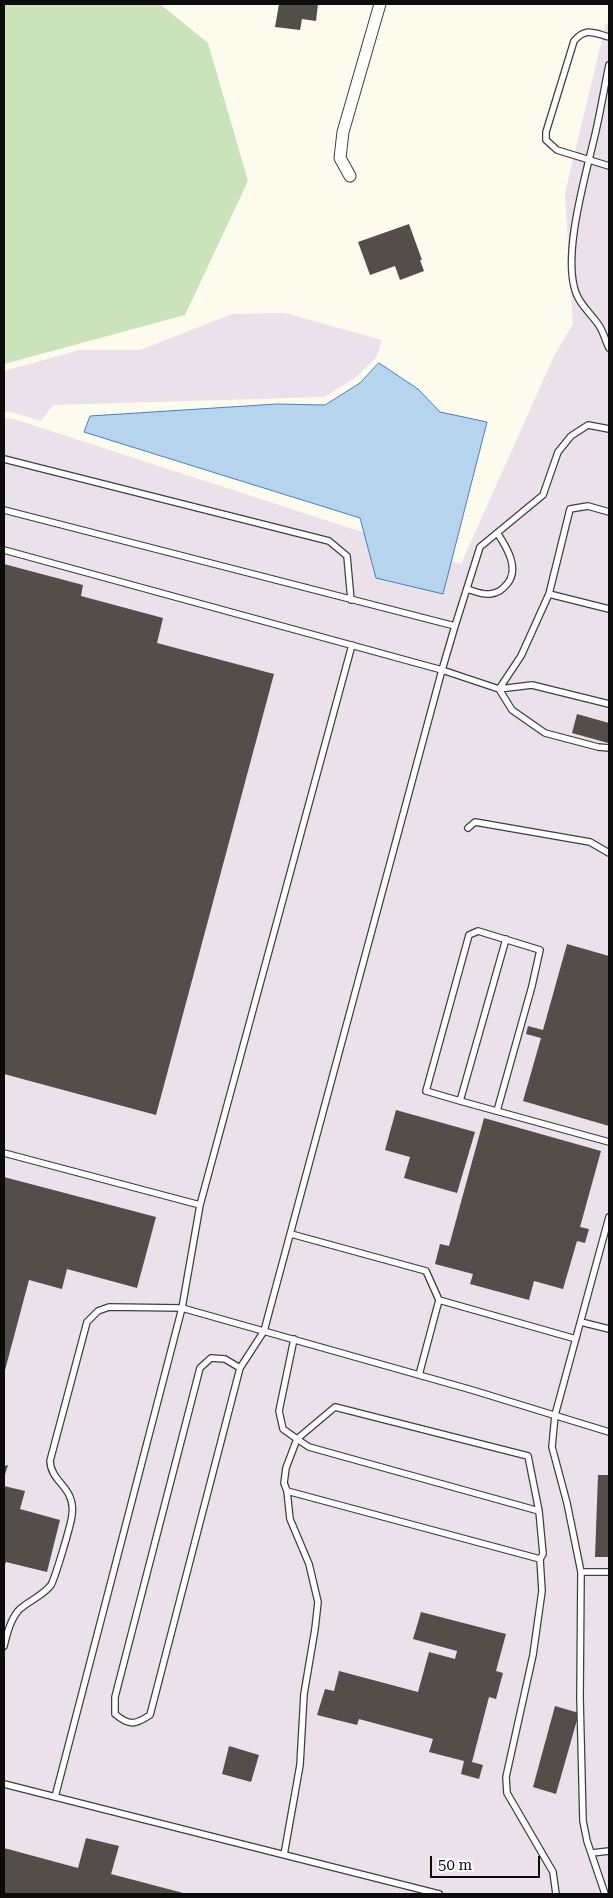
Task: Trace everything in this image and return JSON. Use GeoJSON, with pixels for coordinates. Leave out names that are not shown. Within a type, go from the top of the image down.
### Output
{"type":"FeatureCollection","features":[{"type":"Feature","properties":{"kind":"street"},"geometry":{"type":"LineString","coordinates":[[350,176],[340,158],[343,132],[380,4]]}},
{"type":"Feature","properties":{"kind":"lane"},"geometry":{"type":"LineString","coordinates":[[609,37],[588,32],[579,35],[574,42],[546,132],[546,140],[557,150],[609,166]]}},
{"type":"Feature","properties":{"kind":"lane"},"geometry":{"type":"LineString","coordinates":[[609,64],[573,237],[572,270],[576,293],[586,311],[600,326],[609,348]]}},
{"type":"Feature","properties":{"kind":"lane"},"geometry":{"type":"LineString","coordinates":[[240,1368],[225,1359],[211,1358],[200,1368],[115,1697],[116,1714],[125,1723],[139,1723],[150,1715],[240,1368],[264,1331],[442,670],[480,547],[543,495],[558,452],[571,436],[588,426],[609,430]]}},
{"type":"Feature","properties":{"kind":"lane"},"geometry":{"type":"LineString","coordinates":[[4,459],[329,541],[347,556],[351,600]]}},
{"type":"Feature","properties":{"kind":"lane"},"geometry":{"type":"LineString","coordinates":[[499,689],[521,656],[549,594],[570,509],[588,506],[609,512]]}},
{"type":"Feature","properties":{"kind":"lane"},"geometry":{"type":"LineString","coordinates":[[4,510],[455,626]]}},
{"type":"Feature","properties":{"kind":"lane"},"geometry":{"type":"LineString","coordinates":[[467,589],[491,594],[499,592],[510,580],[512,560],[498,534]]}},
{"type":"Feature","properties":{"kind":"lane"},"geometry":{"type":"LineString","coordinates":[[4,550],[442,670],[499,689],[532,684],[609,704]]}},
{"type":"Feature","properties":{"kind":"lane"},"geometry":{"type":"LineString","coordinates":[[549,594],[609,609]]}},
{"type":"Feature","properties":{"kind":"lane"},"geometry":{"type":"LineString","coordinates":[[55,1797],[182,1308],[200,1205],[352,645]]}},
{"type":"Feature","properties":{"kind":"lane"},"geometry":{"type":"LineString","coordinates":[[499,689],[512,710],[545,733],[598,747],[609,748]]}},
{"type":"Feature","properties":{"kind":"lane"},"geometry":{"type":"LineString","coordinates":[[468,828],[475,822],[590,842],[609,853]]}},
{"type":"Feature","properties":{"kind":"lane"},"geometry":{"type":"LineString","coordinates":[[497,1111],[532,986],[540,950],[478,931],[468,935],[426,1091],[460,1101],[609,1142]]}},
{"type":"Feature","properties":{"kind":"lane"},"geometry":{"type":"LineString","coordinates":[[460,1101],[506,939]]}},
{"type":"Feature","properties":{"kind":"lane"},"geometry":{"type":"LineString","coordinates":[[4,1153],[200,1205]]}},
{"type":"Feature","properties":{"kind":"lane"},"geometry":{"type":"LineString","coordinates":[[605,1894],[583,1821],[580,1697],[581,1572],[567,1504],[552,1447],[554,1415],[609,1217]]}},
{"type":"Feature","properties":{"kind":"lane"},"geometry":{"type":"LineString","coordinates":[[291,1234],[426,1272],[439,1300],[419,1375]]}},
{"type":"Feature","properties":{"kind":"lane"},"geometry":{"type":"LineString","coordinates":[[439,1300],[576,1339]]}},
{"type":"Feature","properties":{"kind":"lane"},"geometry":{"type":"LineString","coordinates":[[4,1646],[12,1620],[19,1610],[52,1584],[72,1516],[72,1502],[68,1491],[50,1470],[50,1461],[87,1322],[98,1311],[109,1307],[182,1308],[419,1375],[609,1432]]}},
{"type":"Feature","properties":{"kind":"lane"},"geometry":{"type":"LineString","coordinates":[[581,1322],[609,1330]]}},
{"type":"Feature","properties":{"kind":"lane"},"geometry":{"type":"LineString","coordinates":[[294,1339],[279,1411],[283,1429],[297,1439],[309,1447],[539,1511]]}},
{"type":"Feature","properties":{"kind":"lane"},"geometry":{"type":"LineString","coordinates":[[284,1855],[300,1765],[304,1694],[318,1602],[309,1564],[290,1519],[287,1491],[284,1483],[286,1468],[297,1439],[335,1407],[528,1456],[539,1511],[543,1554],[540,1559],[542,1591],[533,1655],[506,1777],[507,1793],[553,1872],[556,1894]]}},
{"type":"Feature","properties":{"kind":"lane"},"geometry":{"type":"LineString","coordinates":[[287,1491],[540,1559]]}},
{"type":"Feature","properties":{"kind":"lane"},"geometry":{"type":"LineString","coordinates":[[581,1572],[609,1572]]}},
{"type":"Feature","properties":{"kind":"lane"},"geometry":{"type":"LineString","coordinates":[[4,1784],[439,1894]]}},
{"type":"Feature","properties":{"kind":"lane"},"geometry":{"type":"LineString","coordinates":[[592,1853],[609,1851]]}},
{"type":"Feature","properties":{"kind":"shaded area"},"geometry":{"type":"Polygon","coordinates":[[[606,23],[609,24],[609,1894],[4,1894],[4,418],[14,419],[461,564],[554,356],[573,324],[565,193],[606,23]]]}},
{"type":"Feature","properties":{"kind":"shaded area"},"geometry":{"type":"Polygon","coordinates":[[[285,313],[382,340],[376,358],[355,378],[324,397],[53,405],[41,421],[4,411],[4,371],[80,350],[140,350],[232,314],[285,313]]]}},
{"type":"Feature","properties":{"kind":"green space"},"geometry":{"type":"Polygon","coordinates":[[[4,4],[160,4],[208,43],[248,181],[185,315],[4,364],[4,4]]]}},
{"type":"Feature","properties":{"kind":"water"},"geometry":{"type":"Polygon","coordinates":[[[379,363],[418,389],[440,412],[487,422],[443,594],[376,578],[360,518],[84,432],[90,416],[277,404],[325,405],[360,383],[379,363]]]}},
{"type":"Feature","properties":{"kind":"building"},"geometry":{"type":"Polygon","coordinates":[[[279,4],[318,4],[316,21],[302,19],[300,30],[275,27],[279,4]]]}},
{"type":"Feature","properties":{"kind":"building"},"geometry":{"type":"Polygon","coordinates":[[[409,224],[424,271],[400,280],[395,266],[370,275],[358,242],[409,224]]]}},
{"type":"Feature","properties":{"kind":"building"},"geometry":{"type":"Polygon","coordinates":[[[4,564],[83,585],[81,596],[163,618],[157,643],[274,674],[156,1115],[4,1074],[4,564]]]}},
{"type":"Feature","properties":{"kind":"building"},"geometry":{"type":"Polygon","coordinates":[[[577,714],[609,723],[608,743],[572,733],[577,714]]]}},
{"type":"Feature","properties":{"kind":"building"},"geometry":{"type":"Polygon","coordinates":[[[567,944],[609,956],[609,1126],[523,1101],[541,1038],[526,1034],[528,1026],[543,1030],[567,944]]]}},
{"type":"Feature","properties":{"kind":"building"},"geometry":{"type":"Polygon","coordinates":[[[396,1110],[475,1132],[457,1193],[404,1178],[410,1157],[385,1150],[396,1110]]]}},
{"type":"Feature","properties":{"kind":"building"},"geometry":{"type":"Polygon","coordinates":[[[484,1118],[601,1151],[580,1227],[589,1229],[585,1243],[577,1241],[563,1289],[534,1281],[529,1300],[470,1284],[473,1274],[435,1264],[440,1244],[449,1246],[484,1118]]]}},
{"type":"Feature","properties":{"kind":"building"},"geometry":{"type":"Polygon","coordinates":[[[4,1177],[156,1217],[137,1288],[67,1269],[62,1289],[29,1280],[4,1374],[4,1177]]]}},
{"type":"Feature","properties":{"kind":"building"},"geometry":{"type":"Polygon","coordinates":[[[8,1465],[4,1478],[4,1466],[8,1465]]]}},
{"type":"Feature","properties":{"kind":"building"},"geometry":{"type":"Polygon","coordinates":[[[598,1475],[609,1475],[609,1557],[595,1557],[598,1475]]]}},
{"type":"Feature","properties":{"kind":"building"},"geometry":{"type":"Polygon","coordinates":[[[4,1486],[25,1491],[20,1509],[60,1520],[47,1572],[6,1562],[4,1568],[4,1486]]]}},
{"type":"Feature","properties":{"kind":"building"},"geometry":{"type":"Polygon","coordinates":[[[421,1612],[506,1634],[496,1671],[503,1673],[496,1699],[489,1697],[472,1762],[483,1765],[479,1779],[461,1774],[464,1761],[429,1752],[433,1739],[359,1719],[357,1725],[317,1715],[325,1689],[334,1691],[339,1671],[418,1692],[429,1652],[455,1659],[457,1651],[413,1639],[421,1612]]]}},
{"type":"Feature","properties":{"kind":"building"},"geometry":{"type":"Polygon","coordinates":[[[555,1706],[579,1713],[556,1794],[533,1787],[555,1706]]]}},
{"type":"Feature","properties":{"kind":"building"},"geometry":{"type":"Polygon","coordinates":[[[229,1746],[259,1755],[251,1782],[222,1774],[229,1746]]]}},
{"type":"Feature","properties":{"kind":"building"},"geometry":{"type":"Polygon","coordinates":[[[86,1838],[119,1846],[111,1874],[187,1894],[4,1894],[4,1848],[78,1868],[86,1838]]]}}]}
